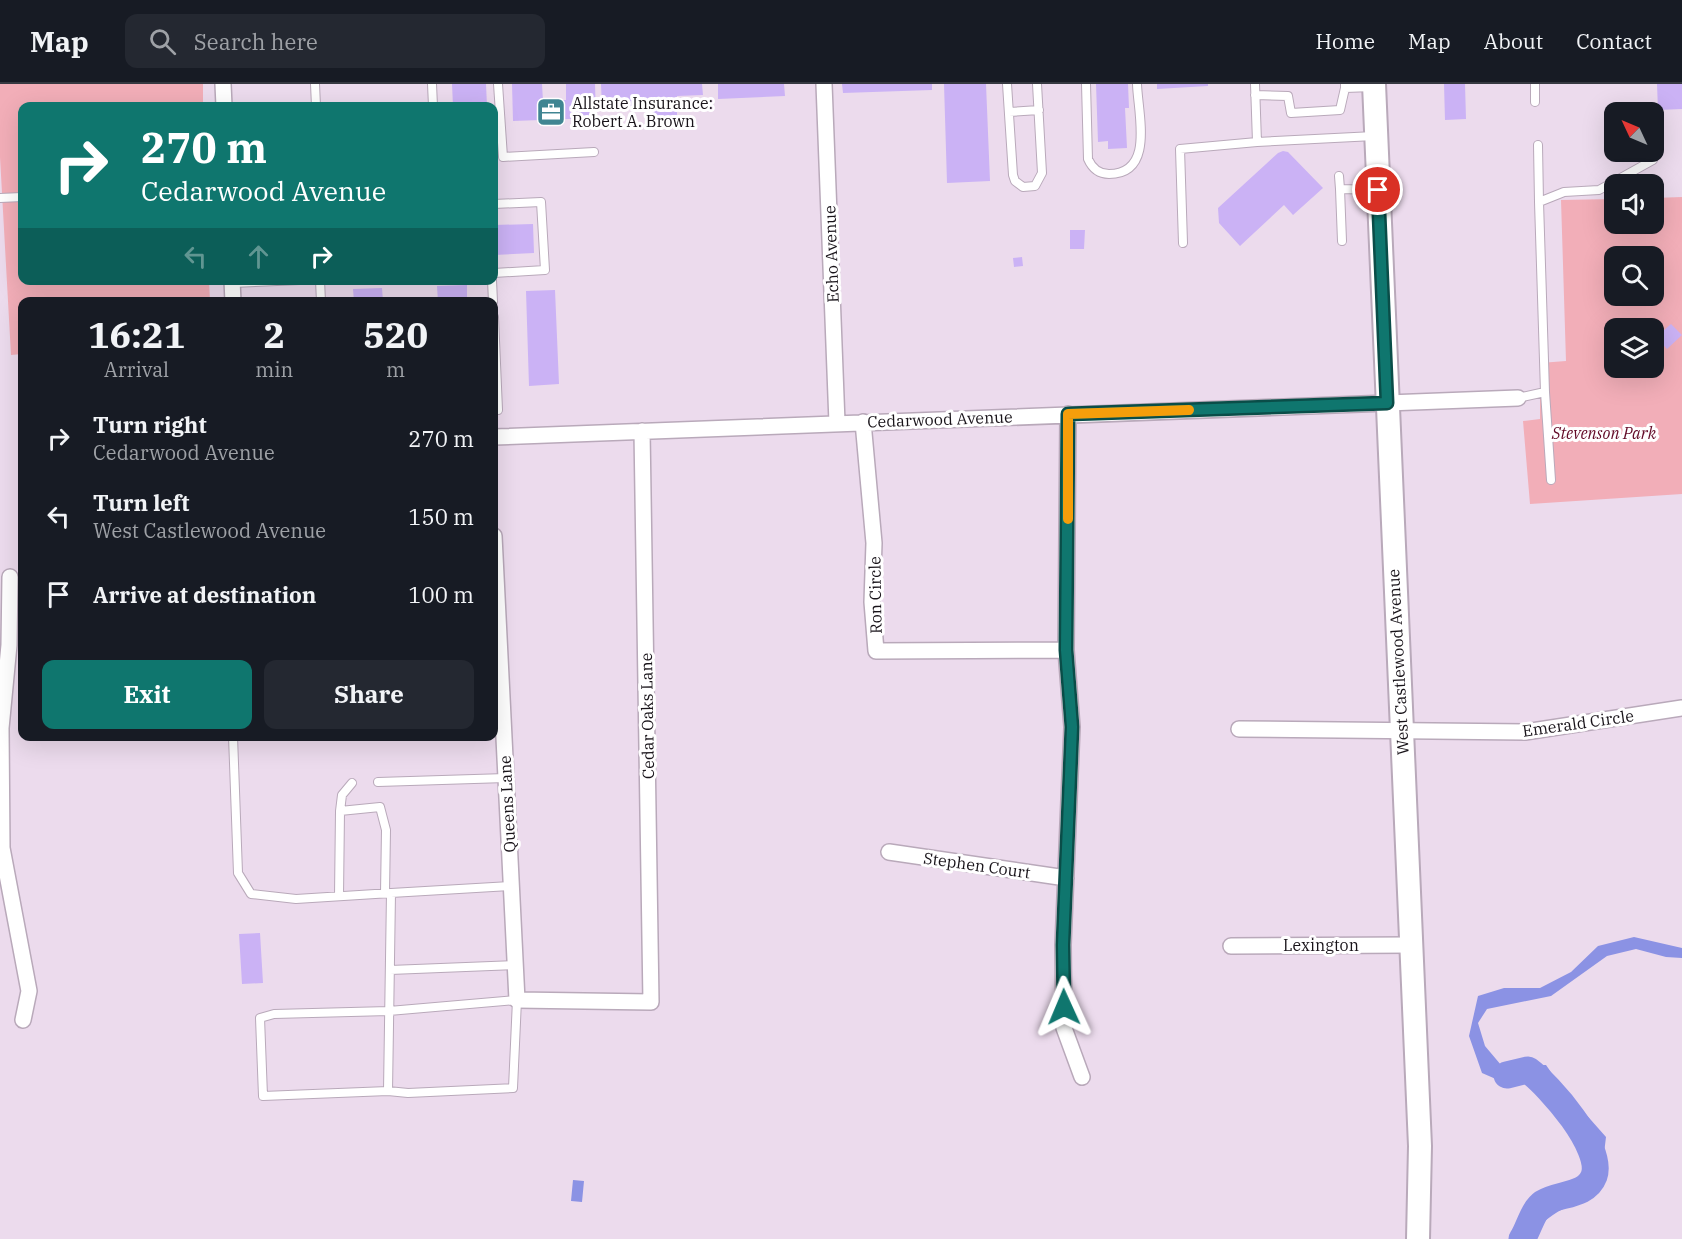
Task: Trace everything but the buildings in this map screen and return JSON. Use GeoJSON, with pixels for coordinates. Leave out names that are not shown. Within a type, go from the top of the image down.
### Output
{"type":"FeatureCollection","features":[{"type":"Feature","properties":{"kind":"street"},"geometry":{"type":"LineString","coordinates":[[223,84],[224,102]]}},
{"type":"Feature","properties":{"kind":"street","name":"Echo Avenue"},"geometry":{"type":"LineString","coordinates":[[824,84],[837,423]]}},
{"type":"Feature","properties":{"kind":"street","name":"West Castlewood Avenue"},"geometry":{"type":"LineString","coordinates":[[1374,86],[1420,1146],[1418,1239]]}},
{"type":"Feature","properties":{"kind":"street","name":"Cedarwood Avenue"},"geometry":{"type":"LineString","coordinates":[[498,437],[1518,398]]}},
{"type":"Feature","properties":{"kind":"street"},"geometry":{"type":"LineString","coordinates":[[1068,414],[1066,650],[1072,727],[1066,878],[1064,1028],[1082,1077]]}},
{"type":"Feature","properties":{"kind":"street","name":"Ron Circle"},"geometry":{"type":"LineString","coordinates":[[863,422],[874,543],[872,602],[876,651],[1066,650]]}},
{"type":"Feature","properties":{"kind":"street","name":"Cedar Oaks Lane"},"geometry":{"type":"LineString","coordinates":[[517,1000],[651,1002],[642,431]]}},
{"type":"Feature","properties":{"kind":"street"},"geometry":{"type":"LineString","coordinates":[[11,577],[9,645],[1,728],[2,848],[29,991],[23,1020]]}},
{"type":"Feature","properties":{"kind":"street","name":"Queens Lane"},"geometry":{"type":"LineString","coordinates":[[498,617],[517,1000]]}},
{"type":"Feature","properties":{"kind":"street","name":"Emerald Circle"},"geometry":{"type":"LineString","coordinates":[[1239,729],[1525,732],[1682,708]]}},
{"type":"Feature","properties":{"kind":"street","name":"Stephen Court"},"geometry":{"type":"LineString","coordinates":[[888,852],[1066,878]]}},
{"type":"Feature","properties":{"kind":"street","name":"Lexington"},"geometry":{"type":"LineString","coordinates":[[1231,946],[1411,945]]}},
{"type":"Feature","properties":{"kind":"lane"},"geometry":{"type":"LineString","coordinates":[[315,84],[316,102]]}},
{"type":"Feature","properties":{"kind":"lane"},"geometry":{"type":"LineString","coordinates":[[432,84],[433,102]]}},
{"type":"Feature","properties":{"kind":"lane"},"geometry":{"type":"LineString","coordinates":[[498,84],[503,157],[594,152]]}},
{"type":"Feature","properties":{"kind":"lane"},"geometry":{"type":"LineString","coordinates":[[1007,84],[1012,175],[1015,181],[1023,187],[1035,186],[1042,173],[1037,84]]}},
{"type":"Feature","properties":{"kind":"lane"},"geometry":{"type":"LineString","coordinates":[[1086,84],[1088,159],[1091,166],[1106,174],[1119,174],[1130,169],[1140,154],[1137,84]]}},
{"type":"Feature","properties":{"kind":"lane"},"geometry":{"type":"LineString","coordinates":[[1255,84],[1257,142]]}},
{"type":"Feature","properties":{"kind":"lane"},"geometry":{"type":"LineString","coordinates":[[1535,84],[1535,102]]}},
{"type":"Feature","properties":{"kind":"lane"},"geometry":{"type":"LineString","coordinates":[[1255,95],[1288,96],[1291,112],[1340,110],[1345,86],[1374,86]]}},
{"type":"Feature","properties":{"kind":"lane"},"geometry":{"type":"LineString","coordinates":[[1009,112],[1039,110]]}},
{"type":"Feature","properties":{"kind":"lane"},"geometry":{"type":"LineString","coordinates":[[1183,243],[1180,149],[1257,142],[1376,136]]}},
{"type":"Feature","properties":{"kind":"lane"},"geometry":{"type":"LineString","coordinates":[[1538,145],[1545,392],[1551,480]]}},
{"type":"Feature","properties":{"kind":"lane"},"geometry":{"type":"LineString","coordinates":[[1539,202],[1564,192],[1599,190],[1649,162]]}},
{"type":"Feature","properties":{"kind":"lane"},"geometry":{"type":"LineString","coordinates":[[1339,176],[1342,241]]}},
{"type":"Feature","properties":{"kind":"lane"},"geometry":{"type":"LineString","coordinates":[[1340,189],[1378,190]]}},
{"type":"Feature","properties":{"kind":"lane"},"geometry":{"type":"LineString","coordinates":[[0,198],[18,197]]}},
{"type":"Feature","properties":{"kind":"lane"},"geometry":{"type":"LineString","coordinates":[[498,204],[541,202],[545,270],[498,273]]}},
{"type":"Feature","properties":{"kind":"lane"},"geometry":{"type":"LineString","coordinates":[[1518,398],[1545,392]]}},
{"type":"Feature","properties":{"kind":"lane"},"geometry":{"type":"LineString","coordinates":[[233,741],[238,873],[251,894],[267,898],[339,896],[511,886]]}},
{"type":"Feature","properties":{"kind":"lane"},"geometry":{"type":"LineString","coordinates":[[378,782],[506,778]]}},
{"type":"Feature","properties":{"kind":"lane"},"geometry":{"type":"LineString","coordinates":[[339,896],[340,811],[342,795],[352,783]]}},
{"type":"Feature","properties":{"kind":"lane"},"geometry":{"type":"LineString","coordinates":[[340,811],[380,807],[386,830],[390,970],[388,1091]]}},
{"type":"Feature","properties":{"kind":"lane"},"geometry":{"type":"LineString","coordinates":[[390,970],[516,965]]}},
{"type":"Feature","properties":{"kind":"lane"},"geometry":{"type":"LineString","coordinates":[[517,1000],[513,1088],[263,1096],[260,1018],[274,1014],[389,1011],[517,1000]]}},
{"type":"Feature","properties":{"kind":"green space"},"geometry":{"type":"Polygon","coordinates":[[[0,84],[203,84],[203,102],[18,102],[18,285],[209,285],[210,297],[18,297],[18,354],[11,355],[0,157],[0,84]]]}},
{"type":"Feature","properties":{"kind":"green space","name":"Stevenson Park"},"geometry":{"type":"Polygon","coordinates":[[[1682,197],[1682,494],[1530,504],[1523,421],[1540,419],[1540,363],[1566,361],[1561,200],[1604,199],[1604,234],[1664,234],[1664,198],[1682,197]]]}},
{"type":"Feature","properties":{"kind":"water"},"geometry":{"type":"Polygon","coordinates":[[[1634,937],[1682,948],[1682,958],[1666,957],[1636,949],[1607,956],[1551,996],[1487,1009],[1478,1023],[1485,1046],[1501,1065],[1546,1065],[1560,1085],[1606,1137],[1600,1186],[1544,1221],[1529,1239],[1510,1239],[1518,1227],[1537,1208],[1559,1193],[1595,1174],[1594,1150],[1540,1078],[1505,1083],[1482,1073],[1469,1036],[1478,996],[1504,988],[1540,988],[1571,972],[1598,946],[1634,937]]]}},
{"type":"Feature","properties":{"kind":"water"},"geometry":{"type":"Polygon","coordinates":[[[573,1180],[584,1181],[582,1202],[571,1201],[573,1180]]]}},
{"type":"Feature","properties":{"kind":"waterway"},"geometry":{"type":"LineString","coordinates":[[1507,1075],[1528,1070],[1549,1089],[1583,1134],[1595,1164],[1594,1176],[1585,1188],[1549,1200],[1539,1206],[1522,1239]]}},
{"type":"Feature","properties":{"kind":"slow traffic"},"geometry":{"type":"LineString","coordinates":[[1068,519],[1068,414],[1189,410]]}},
{"type":"Feature","properties":{"kind":"place","name":"Allstate Insurance: Robert A. Brown"},"geometry":{"type":"Point","coordinates":[551,112]}},
{"type":"Feature","properties":{"kind":"route"},"geometry":{"type":"LineString","coordinates":[[1064,1007],[1063,945],[1072,727],[1066,650],[1068,414],[1387,403],[1378,190]]}}]}
